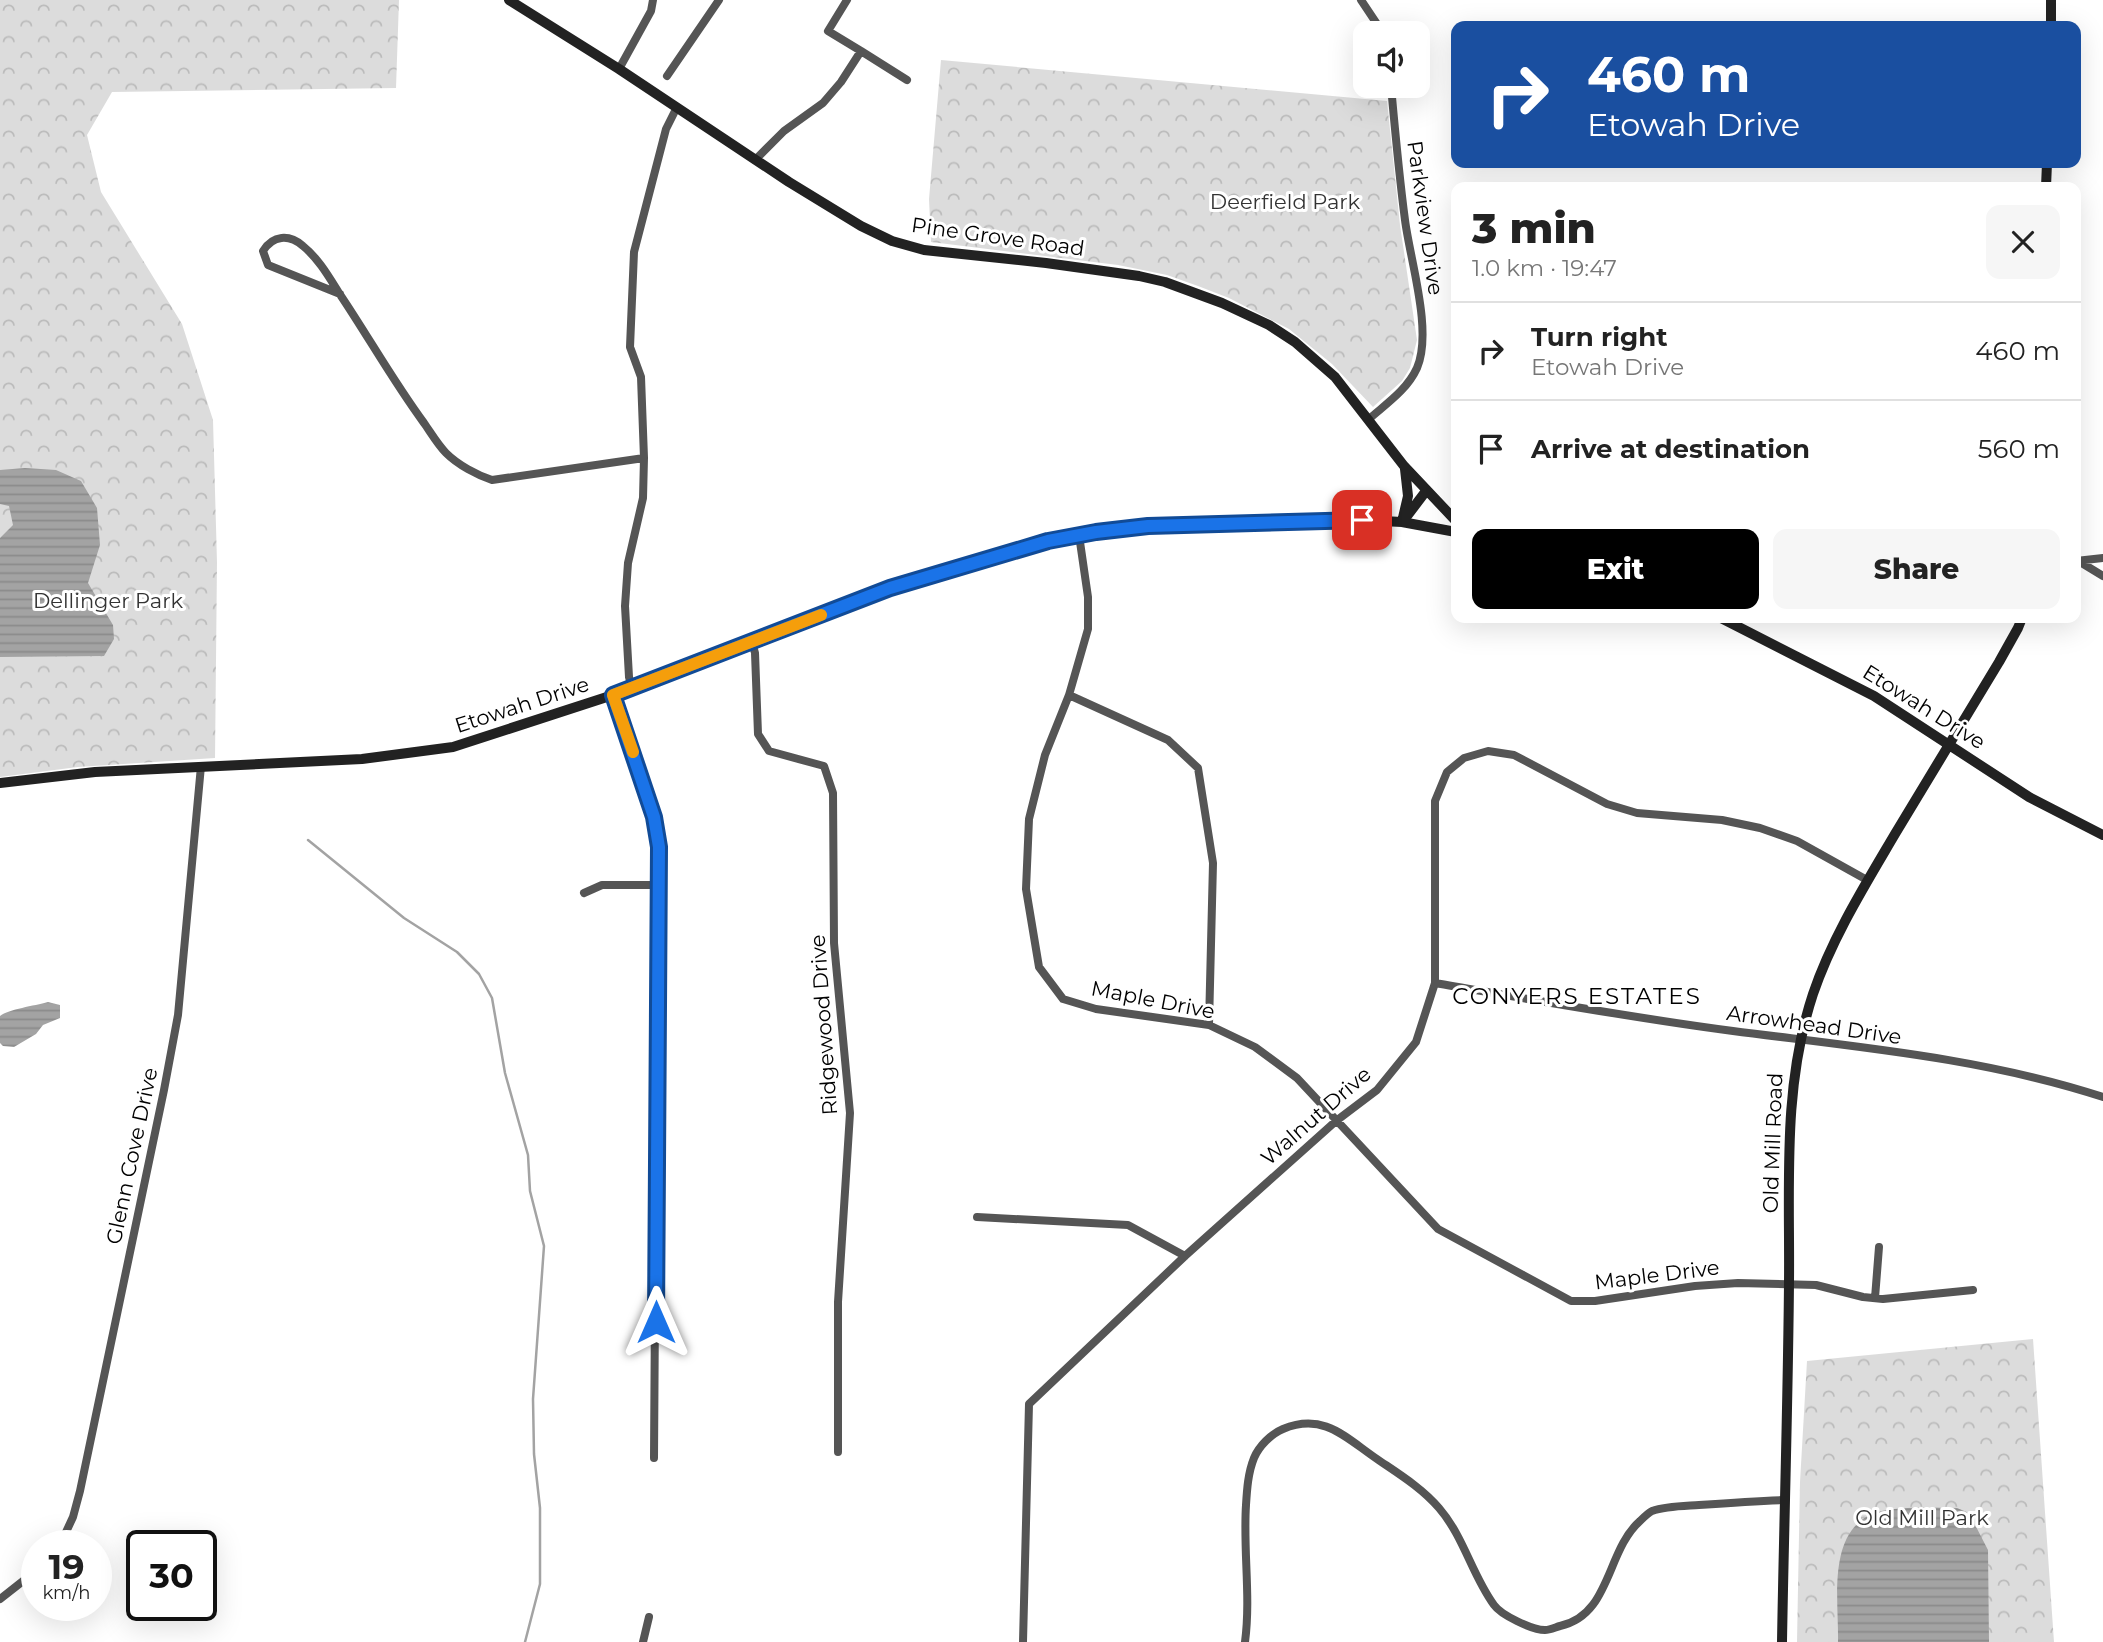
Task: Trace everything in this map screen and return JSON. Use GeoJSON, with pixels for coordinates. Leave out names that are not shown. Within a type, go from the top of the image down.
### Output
{"type":"FeatureCollection","features":[{"type":"Feature","properties":{"kind":"street","name":"Pine Grove Road"},"geometry":{"type":"LineString","coordinates":[[509,0],[619,69],[755,160],[860,226],[892,241],[924,250],[1139,276],[1165,282],[1222,303],[1269,325],[1295,342],[1335,377],[1404,466],[1451,516]]}},
{"type":"Feature","properties":{"kind":"street"},"geometry":{"type":"LineString","coordinates":[[619,69],[651,10],[653,0]]}},
{"type":"Feature","properties":{"kind":"street"},"geometry":{"type":"LineString","coordinates":[[667,76],[719,0]]}},
{"type":"Feature","properties":{"kind":"street"},"geometry":{"type":"LineString","coordinates":[[847,0],[828,31],[907,80]]}},
{"type":"Feature","properties":{"kind":"street"},"geometry":{"type":"LineString","coordinates":[[1362,0],[1375,21]]}},
{"type":"Feature","properties":{"kind":"street"},"geometry":{"type":"LineString","coordinates":[[2051,0],[2051,21]]}},
{"type":"Feature","properties":{"kind":"street"},"geometry":{"type":"LineString","coordinates":[[755,160],[784,131],[823,103],[862,51]]}},
{"type":"Feature","properties":{"kind":"street","name":"Parkview Drive"},"geometry":{"type":"LineString","coordinates":[[1369,419],[1397,395],[1411,378],[1420,360],[1422,342],[1422,324],[1405,222],[1392,98]]}},
{"type":"Feature","properties":{"kind":"street"},"geometry":{"type":"LineString","coordinates":[[632,689],[628,677],[625,606],[628,563],[643,498],[645,458],[641,377],[630,347],[634,252],[666,130],[677,107]]}},
{"type":"Feature","properties":{"kind":"street"},"geometry":{"type":"LineString","coordinates":[[340,294],[268,265],[264,251],[269,242],[276,238],[286,238],[305,247],[340,294],[405,397],[446,453],[480,476],[492,480],[645,458]]}},
{"type":"Feature","properties":{"kind":"street"},"geometry":{"type":"LineString","coordinates":[[1402,522],[1409,490],[1404,466]]}},
{"type":"Feature","properties":{"kind":"street"},"geometry":{"type":"LineString","coordinates":[[1402,522],[1426,491]]}},
{"type":"Feature","properties":{"kind":"street","name":"Etowah Drive"},"geometry":{"type":"LineString","coordinates":[[0,783],[95,772],[362,759],[433,751],[480,740],[632,689],[890,588],[1009,551],[1079,535],[1148,526],[1362,520],[1402,522],[1451,531]]}},
{"type":"Feature","properties":{"kind":"street","name":"Maple Drive"},"geometry":{"type":"LineString","coordinates":[[1079,535],[1089,619],[1084,648],[1045,755],[1029,819],[1026,889],[1040,967],[1063,999],[1096,1009],[1209,1025],[1255,1047],[1297,1078],[1437,1229],[1570,1301],[1595,1301],[1713,1284],[1828,1287],[1875,1298],[1973,1290]]}},
{"type":"Feature","properties":{"kind":"street"},"geometry":{"type":"LineString","coordinates":[[2081,561],[2103,558]]}},
{"type":"Feature","properties":{"kind":"street"},"geometry":{"type":"LineString","coordinates":[[2081,563],[2103,576]]}},
{"type":"Feature","properties":{"kind":"street","name":"Etowah Drive"},"geometry":{"type":"LineString","coordinates":[[1731,623],[1874,696],[2029,797],[2103,835]]}},
{"type":"Feature","properties":{"kind":"street","name":"Old Mill Road"},"geometry":{"type":"LineString","coordinates":[[1782,1642],[1790,1110],[1800,1040],[1828,957],[1867,880],[2006,651],[2020,623]]}},
{"type":"Feature","properties":{"kind":"street","name":"Ridgewood Drive"},"geometry":{"type":"LineString","coordinates":[[752,642],[755,653],[758,734],[769,751],[824,766],[833,793],[834,943],[850,1113],[838,1302],[838,1452]]}},
{"type":"Feature","properties":{"kind":"street"},"geometry":{"type":"LineString","coordinates":[[613,695],[654,817],[659,847],[654,1458]]}},
{"type":"Feature","properties":{"kind":"street"},"geometry":{"type":"LineString","coordinates":[[1069,695],[1168,740],[1198,768],[1213,863],[1209,1025]]}},
{"type":"Feature","properties":{"kind":"street","name":"Walnut Drive"},"geometry":{"type":"LineString","coordinates":[[1023,1642],[1029,1404],[1185,1256],[1336,1121],[1377,1090],[1416,1042],[1435,983],[1435,800],[1447,772],[1464,758],[1488,751],[1514,755],[1607,804],[1637,813],[1722,820],[1760,828],[1797,841],[1867,880]]}},
{"type":"Feature","properties":{"kind":"street","name":"Glenn Cove Drive"},"geometry":{"type":"LineString","coordinates":[[68,1530],[74,1517],[80,1491],[178,1015],[201,766]]}},
{"type":"Feature","properties":{"kind":"street"},"geometry":{"type":"LineString","coordinates":[[584,893],[602,886],[659,885]]}},
{"type":"Feature","properties":{"kind":"street","name":"Arrowhead Drive"},"geometry":{"type":"LineString","coordinates":[[1435,983],[1691,1026],[1955,1062],[2055,1082],[2103,1097]]}},
{"type":"Feature","properties":{"kind":"street"},"geometry":{"type":"LineString","coordinates":[[977,1217],[1128,1225],[1185,1256]]}},
{"type":"Feature","properties":{"kind":"street"},"geometry":{"type":"LineString","coordinates":[[1875,1298],[1879,1247]]}},
{"type":"Feature","properties":{"kind":"street"},"geometry":{"type":"LineString","coordinates":[[1245,1642],[1248,1478],[1260,1447],[1276,1432],[1297,1423],[1319,1424],[1349,1437],[1370,1455],[1421,1489],[1440,1509],[1456,1532],[1495,1607],[1518,1622],[1545,1630],[1572,1624],[1589,1611],[1600,1597],[1623,1541],[1651,1511],[1784,1500]]}},
{"type":"Feature","properties":{"kind":"street"},"geometry":{"type":"LineString","coordinates":[[0,1599],[21,1583]]}},
{"type":"Feature","properties":{"kind":"street"},"geometry":{"type":"LineString","coordinates":[[643,1642],[649,1617]]}},
{"type":"Feature","properties":{"kind":"green space","name":"Dellinger Park"},"geometry":{"type":"Polygon","coordinates":[[[0,0],[399,0],[396,88],[112,92],[87,135],[101,192],[182,324],[213,420],[217,562],[215,758],[78,767],[0,777],[0,0]]]}},
{"type":"Feature","properties":{"kind":"green space","name":"Deerfield Park"},"geometry":{"type":"Polygon","coordinates":[[[941,60],[1387,101],[1400,225],[1417,340],[1410,368],[1402,381],[1373,407],[1332,364],[1289,329],[1229,298],[1167,275],[1118,265],[931,242],[929,199],[941,60]]]}},
{"type":"Feature","properties":{"kind":"green space","name":"Old Mill Park"},"geometry":{"type":"Polygon","coordinates":[[[2033,1339],[2054,1642],[1797,1642],[1800,1482],[1807,1361],[2033,1339]]]}},
{"type":"Feature","properties":{"kind":"shaded area"},"geometry":{"type":"Polygon","coordinates":[[[0,470],[56,470],[81,481],[97,508],[100,545],[88,583],[113,625],[114,639],[104,656],[0,657],[0,538],[13,525],[9,506],[0,504],[0,470]]]}},
{"type":"Feature","properties":{"kind":"shaded area"},"geometry":{"type":"Polygon","coordinates":[[[48,1002],[60,1005],[60,1018],[43,1025],[36,1034],[14,1047],[0,1043],[0,1016],[48,1002]]]}},
{"type":"Feature","properties":{"kind":"shaded area"},"geometry":{"type":"Polygon","coordinates":[[[1957,1508],[1969,1513],[1988,1550],[1989,1642],[1838,1642],[1839,1565],[1843,1547],[1851,1531],[1864,1519],[1891,1509],[1957,1508]]]}},
{"type":"Feature","properties":{"kind":"waterway"},"geometry":{"type":"LineString","coordinates":[[308,840],[404,918],[457,952],[479,974],[492,998],[505,1073],[528,1155],[530,1191],[544,1246],[533,1399],[534,1454],[540,1508],[540,1584],[525,1642]]}},
{"type":"Feature","properties":{"kind":"slow traffic"},"geometry":{"type":"LineString","coordinates":[[633,752],[613,695],[821,615]]}},
{"type":"Feature","properties":{"kind":"district","name":"CONYERS ESTATES"},"geometry":{"type":"Point","coordinates":[1577,996]}},
{"type":"Feature","properties":{"kind":"route"},"geometry":{"type":"LineString","coordinates":[[656,1322],[659,847],[649,800],[613,695],[890,588],[1048,541],[1113,529],[1148,526],[1362,520]]}}]}
